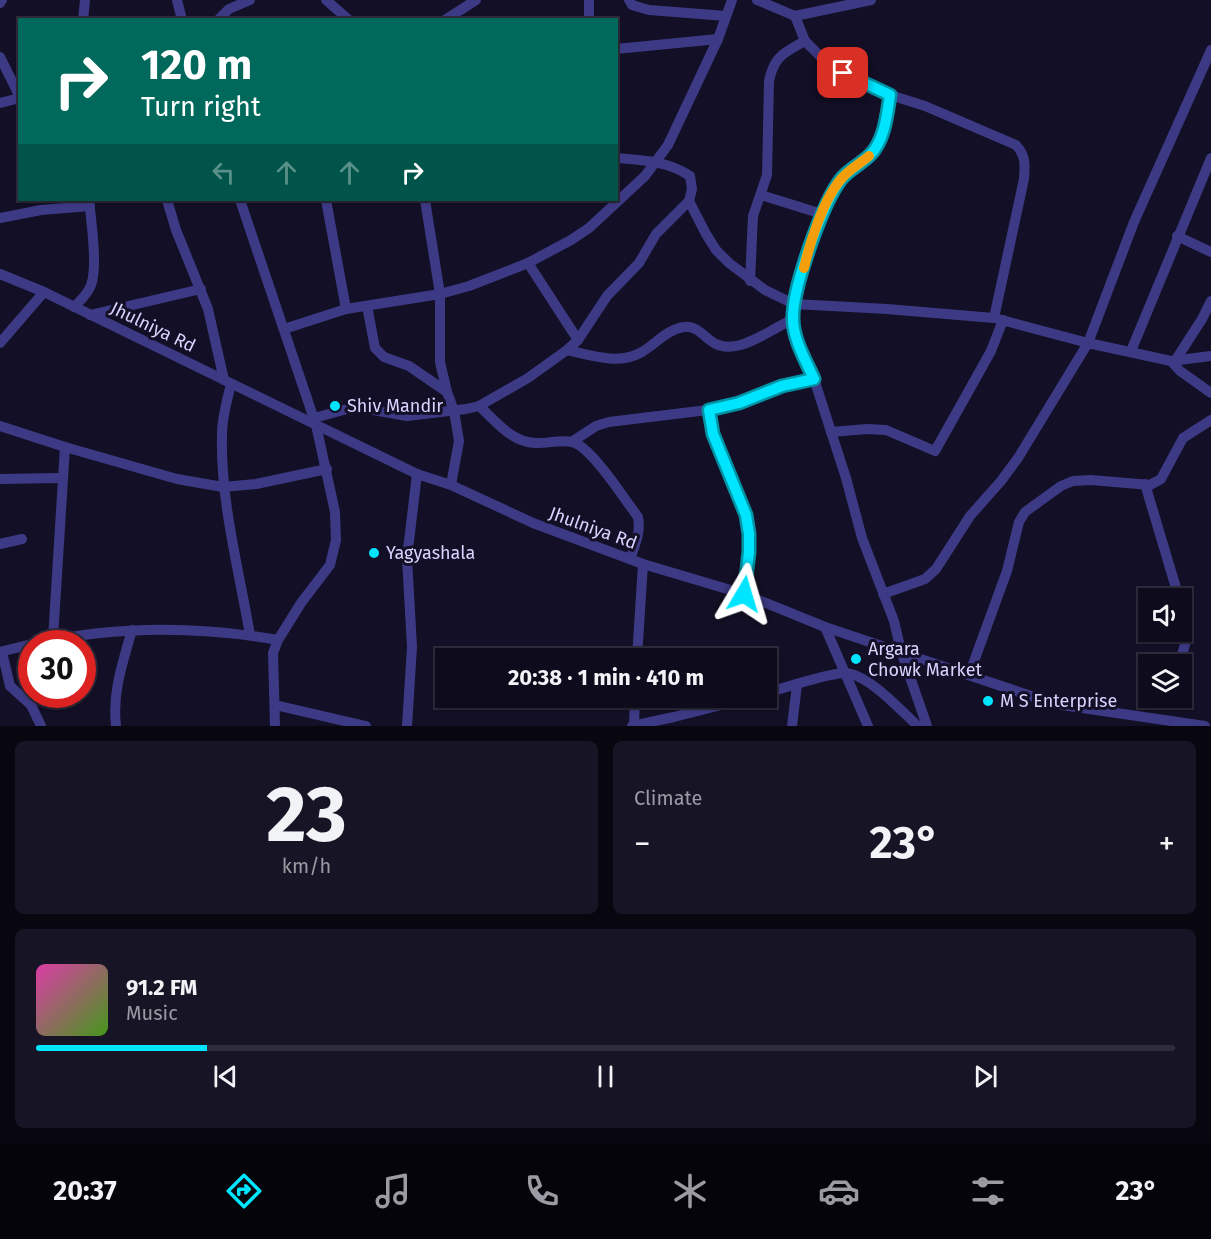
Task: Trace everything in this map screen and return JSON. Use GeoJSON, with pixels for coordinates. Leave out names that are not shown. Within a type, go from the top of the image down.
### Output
{"type":"FeatureCollection","features":[{"type":"Feature","properties":{"kind":"street"},"geometry":{"type":"LineString","coordinates":[[83,18],[85,0]]}},
{"type":"Feature","properties":{"kind":"street"},"geometry":{"type":"LineString","coordinates":[[177,0],[182,18]]}},
{"type":"Feature","properties":{"kind":"street"},"geometry":{"type":"LineString","coordinates":[[220,18],[229,9],[250,0]]}},
{"type":"Feature","properties":{"kind":"street"},"geometry":{"type":"LineString","coordinates":[[326,0],[347,18]]}},
{"type":"Feature","properties":{"kind":"street"},"geometry":{"type":"LineString","coordinates":[[448,18],[476,0]]}},
{"type":"Feature","properties":{"kind":"street"},"geometry":{"type":"LineString","coordinates":[[589,0],[589,18]]}},
{"type":"Feature","properties":{"kind":"street"},"geometry":{"type":"LineString","coordinates":[[629,0],[632,5],[649,10],[726,16]]}},
{"type":"Feature","properties":{"kind":"street"},"geometry":{"type":"LineString","coordinates":[[284,329],[346,309],[440,294],[502,275],[571,240],[589,228],[645,176],[668,145],[718,39],[732,0]]}},
{"type":"Feature","properties":{"kind":"street"},"geometry":{"type":"LineString","coordinates":[[757,0],[795,16],[871,0]]}},
{"type":"Feature","properties":{"kind":"street"},"geometry":{"type":"LineString","coordinates":[[795,16],[805,41],[829,65],[890,95],[924,106],[1016,146],[1023,153],[1025,166],[999,319],[991,351],[935,451],[886,430],[831,432]]}},
{"type":"Feature","properties":{"kind":"street"},"geometry":{"type":"LineString","coordinates":[[618,49],[718,39]]}},
{"type":"Feature","properties":{"kind":"street"},"geometry":{"type":"LineString","coordinates":[[750,280],[753,216],[767,175],[769,81],[772,68],[780,55],[805,41]]}},
{"type":"Feature","properties":{"kind":"street"},"geometry":{"type":"LineString","coordinates":[[883,594],[925,579],[936,569],[970,516],[1001,482],[1018,458],[1088,343],[1134,222],[1211,50]]}},
{"type":"Feature","properties":{"kind":"street"},"geometry":{"type":"LineString","coordinates":[[0,57],[18,93]]}},
{"type":"Feature","properties":{"kind":"street"},"geometry":{"type":"LineString","coordinates":[[890,95],[882,132],[876,147],[871,154],[842,177],[822,214],[812,238],[794,304],[793,319],[795,332],[814,379],[846,478],[862,538],[894,621],[901,651],[927,726]]}},
{"type":"Feature","properties":{"kind":"street"},"geometry":{"type":"LineString","coordinates":[[0,103],[18,98]]}},
{"type":"Feature","properties":{"kind":"street"},"geometry":{"type":"LineString","coordinates":[[315,421],[347,409],[362,408],[407,416],[479,406],[528,378],[567,350],[578,339],[607,296],[639,262],[656,234],[689,201],[692,189],[690,176],[681,170],[656,162],[618,158]]}},
{"type":"Feature","properties":{"kind":"street"},"geometry":{"type":"LineString","coordinates":[[1131,351],[1211,158]]}},
{"type":"Feature","properties":{"kind":"street"},"geometry":{"type":"LineString","coordinates":[[761,195],[822,214]]}},
{"type":"Feature","properties":{"kind":"street"},"geometry":{"type":"LineString","coordinates":[[167,201],[176,230],[208,309],[227,382],[222,434],[223,487],[250,635]]}},
{"type":"Feature","properties":{"kind":"street"},"geometry":{"type":"LineString","coordinates":[[240,201],[315,421],[327,469],[336,521],[336,540],[330,565],[301,603],[278,639],[273,653],[275,726]]}},
{"type":"Feature","properties":{"kind":"street"},"geometry":{"type":"LineString","coordinates":[[326,201],[346,309]]}},
{"type":"Feature","properties":{"kind":"street"},"geometry":{"type":"LineString","coordinates":[[425,201],[440,294],[440,362],[454,411],[459,441],[451,485]]}},
{"type":"Feature","properties":{"kind":"street"},"geometry":{"type":"LineString","coordinates":[[689,201],[716,250],[729,263],[750,280],[794,304],[887,309],[999,319],[1088,343],[1173,361],[1211,356]]}},
{"type":"Feature","properties":{"kind":"street"},"geometry":{"type":"LineString","coordinates":[[0,218],[89,202],[93,271],[91,285],[85,296],[74,307]]}},
{"type":"Feature","properties":{"kind":"street"},"geometry":{"type":"LineString","coordinates":[[1178,236],[1211,252]]}},
{"type":"Feature","properties":{"kind":"street"},"geometry":{"type":"LineString","coordinates":[[528,263],[578,339]]}},
{"type":"Feature","properties":{"kind":"street","name":"Jhulniya Rd"},"geometry":{"type":"LineString","coordinates":[[0,274],[44,292],[227,382],[315,421],[417,474],[451,485],[533,523],[643,564],[744,594],[825,627],[1055,704],[1205,726]]}},
{"type":"Feature","properties":{"kind":"street"},"geometry":{"type":"LineString","coordinates":[[90,315],[201,289]]}},
{"type":"Feature","properties":{"kind":"street"},"geometry":{"type":"LineString","coordinates":[[0,343],[44,292]]}},
{"type":"Feature","properties":{"kind":"street"},"geometry":{"type":"LineString","coordinates":[[1173,361],[1202,319],[1211,301]]}},
{"type":"Feature","properties":{"kind":"street"},"geometry":{"type":"LineString","coordinates":[[367,306],[375,348],[384,357],[409,366],[447,392]]}},
{"type":"Feature","properties":{"kind":"street"},"geometry":{"type":"LineString","coordinates":[[567,350],[610,358],[625,358],[640,353],[673,330],[685,327],[694,328],[716,344],[740,347],[793,319]]}},
{"type":"Feature","properties":{"kind":"street"},"geometry":{"type":"LineString","coordinates":[[1173,361],[1211,393]]}},
{"type":"Feature","properties":{"kind":"street"},"geometry":{"type":"LineString","coordinates":[[479,406],[509,434],[520,441],[535,444],[573,441],[596,426],[609,422],[709,410],[739,403],[782,386],[814,379]]}},
{"type":"Feature","properties":{"kind":"street"},"geometry":{"type":"LineString","coordinates":[[709,410],[713,434],[746,515],[749,552],[744,594]]}},
{"type":"Feature","properties":{"kind":"street"},"geometry":{"type":"LineString","coordinates":[[969,675],[1007,571],[1019,522],[1025,512],[1061,486],[1073,481],[1153,484],[1161,479],[1183,438],[1211,420]]}},
{"type":"Feature","properties":{"kind":"street"},"geometry":{"type":"LineString","coordinates":[[0,426],[177,479],[223,487],[256,484],[327,469]]}},
{"type":"Feature","properties":{"kind":"street"},"geometry":{"type":"LineString","coordinates":[[573,441],[598,464],[638,517],[639,536],[630,559]]}},
{"type":"Feature","properties":{"kind":"street"},"geometry":{"type":"LineString","coordinates":[[54,630],[65,447]]}},
{"type":"Feature","properties":{"kind":"street"},"geometry":{"type":"LineString","coordinates":[[407,726],[412,647],[407,558],[417,474]]}},
{"type":"Feature","properties":{"kind":"street"},"geometry":{"type":"LineString","coordinates":[[0,479],[62,478]]}},
{"type":"Feature","properties":{"kind":"street"},"geometry":{"type":"LineString","coordinates":[[1145,484],[1176,588]]}},
{"type":"Feature","properties":{"kind":"street"},"geometry":{"type":"LineString","coordinates":[[0,544],[22,539]]}},
{"type":"Feature","properties":{"kind":"street"},"geometry":{"type":"LineString","coordinates":[[638,648],[643,564]]}},
{"type":"Feature","properties":{"kind":"street"},"geometry":{"type":"LineString","coordinates":[[825,627],[868,726]]}},
{"type":"Feature","properties":{"kind":"street"},"geometry":{"type":"LineString","coordinates":[[96,634],[132,630],[186,630],[278,639]]}},
{"type":"Feature","properties":{"kind":"street"},"geometry":{"type":"LineString","coordinates":[[116,726],[115,699],[118,678],[132,630]]}},
{"type":"Feature","properties":{"kind":"street"},"geometry":{"type":"LineString","coordinates":[[18,648],[1,652],[10,686],[31,705],[41,726]]}},
{"type":"Feature","properties":{"kind":"street"},"geometry":{"type":"LineString","coordinates":[[777,690],[845,673],[871,684],[918,726]]}},
{"type":"Feature","properties":{"kind":"street"},"geometry":{"type":"LineString","coordinates":[[792,726],[797,685]]}},
{"type":"Feature","properties":{"kind":"street"},"geometry":{"type":"LineString","coordinates":[[276,705],[366,726]]}},
{"type":"Feature","properties":{"kind":"street"},"geometry":{"type":"LineString","coordinates":[[634,708],[633,726],[710,708]]}},
{"type":"Feature","properties":{"kind":"slow traffic"},"geometry":{"type":"LineString","coordinates":[[804,268],[812,238],[836,186],[842,177],[869,156]]}},
{"type":"Feature","properties":{"kind":"place","name":"Shiv Mandir"},"geometry":{"type":"Point","coordinates":[335,406]}},
{"type":"Feature","properties":{"kind":"place","name":"Yagyashala"},"geometry":{"type":"Point","coordinates":[374,553]}},
{"type":"Feature","properties":{"kind":"place","name":"Argara Chowk Market"},"geometry":{"type":"Point","coordinates":[856,659]}},
{"type":"Feature","properties":{"kind":"place","name":"M S Enterprise"},"geometry":{"type":"Point","coordinates":[988,701]}},
{"type":"Feature","properties":{"kind":"route"},"geometry":{"type":"LineString","coordinates":[[744,594],[749,552],[746,515],[713,434],[709,410],[724,408],[782,386],[814,379],[795,332],[793,319],[794,304],[806,257],[822,214],[836,186],[842,177],[871,154],[876,147],[882,132],[890,95],[843,73]]}}]}
